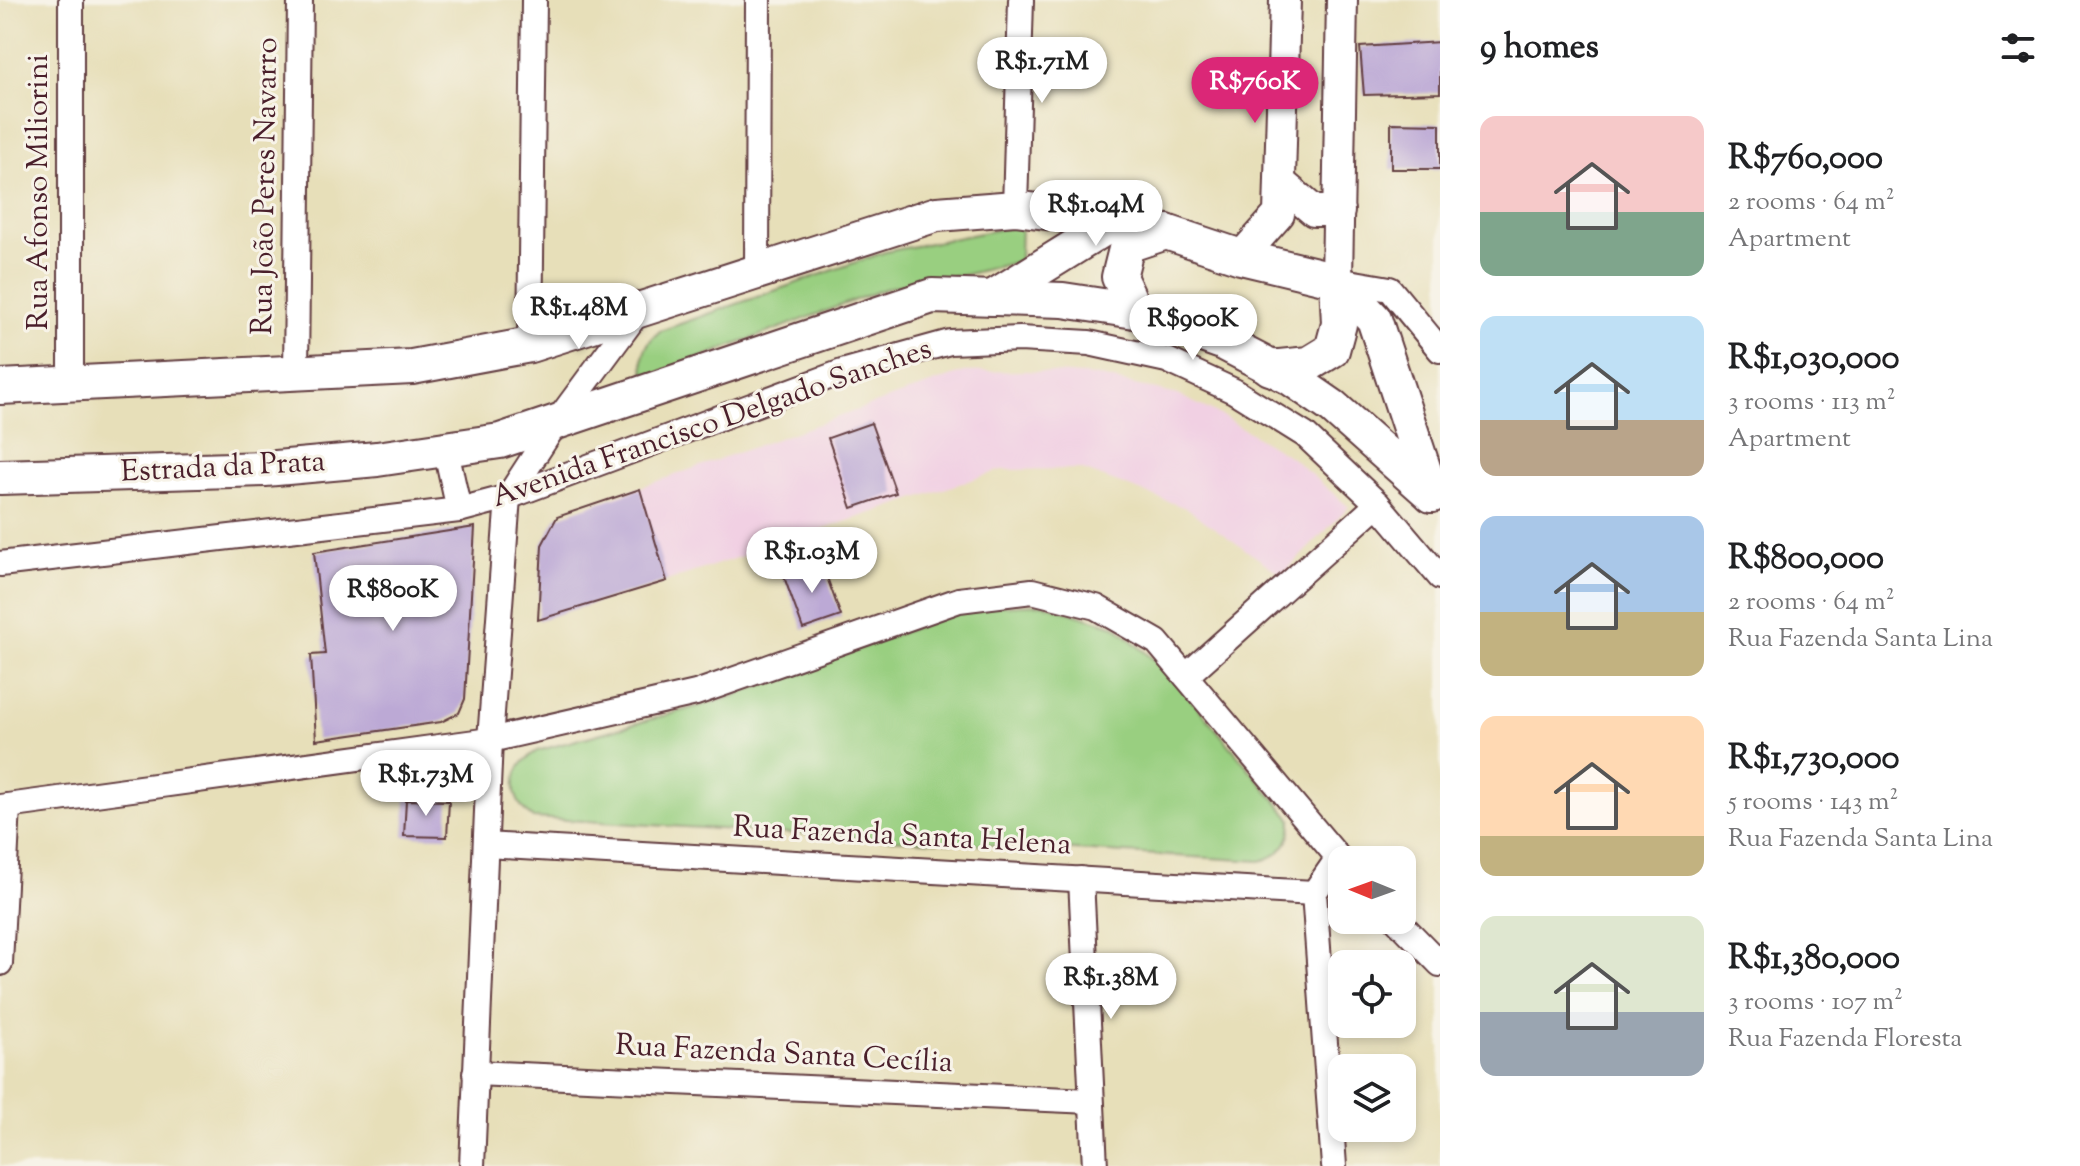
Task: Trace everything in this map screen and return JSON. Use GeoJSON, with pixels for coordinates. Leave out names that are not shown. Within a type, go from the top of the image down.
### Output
{"type":"FeatureCollection","features":[{"type":"Feature","properties":{"kind":"main road"},"geometry":{"type":"LineString","coordinates":[[0,387],[412,367],[530,345],[937,214],[1015,208],[1116,221],[1166,232],[1241,257],[1337,280],[1374,319],[1436,500]]}},
{"type":"Feature","properties":{"kind":"main road"},"geometry":{"type":"LineString","coordinates":[[992,298],[1116,221]]}},
{"type":"Feature","properties":{"kind":"main road"},"geometry":{"type":"LineString","coordinates":[[1135,311],[1119,277],[1127,245],[1166,232]]}},
{"type":"Feature","properties":{"kind":"main road"},"geometry":{"type":"LineString","coordinates":[[1270,368],[1309,364],[1332,350],[1339,324],[1337,280]]}},
{"type":"Feature","properties":{"kind":"main road","name":"Estrada da Prata"},"geometry":{"type":"LineString","coordinates":[[0,477],[265,469],[446,451],[500,441],[932,296],[1063,300],[1135,311],[1222,342],[1291,378],[1333,407],[1436,500]]}},
{"type":"Feature","properties":{"kind":"street","name":"Rua Afonso Miliorini"},"geometry":{"type":"LineString","coordinates":[[71,0],[71,383]]}},
{"type":"Feature","properties":{"kind":"street","name":"Rua João Peres Navarro"},"geometry":{"type":"LineString","coordinates":[[296,373],[300,0]]}},
{"type":"Feature","properties":{"kind":"street"},"geometry":{"type":"LineString","coordinates":[[530,345],[534,0]]}},
{"type":"Feature","properties":{"kind":"street"},"geometry":{"type":"LineString","coordinates":[[757,272],[758,0]]}},
{"type":"Feature","properties":{"kind":"street"},"geometry":{"type":"LineString","coordinates":[[1015,208],[1021,0]]}},
{"type":"Feature","properties":{"kind":"street"},"geometry":{"type":"LineString","coordinates":[[1241,257],[1279,214],[1285,0]]}},
{"type":"Feature","properties":{"kind":"street"},"geometry":{"type":"LineString","coordinates":[[1342,0],[1337,280],[1390,289],[1440,350]]}},
{"type":"Feature","properties":{"kind":"street"},"geometry":{"type":"LineString","coordinates":[[1281,183],[1314,211],[1339,211]]}},
{"type":"Feature","properties":{"kind":"street"},"geometry":{"type":"LineString","coordinates":[[472,1166],[490,740],[508,497],[556,423],[641,308]]}},
{"type":"Feature","properties":{"kind":"street","name":"Avenida Francisco Delgado Sanches"},"geometry":{"type":"LineString","coordinates":[[0,564],[459,510],[508,497],[842,372],[950,342],[1020,339],[1089,343],[1167,360],[1234,391],[1305,435],[1378,504],[1440,577]]}},
{"type":"Feature","properties":{"kind":"street"},"geometry":{"type":"LineString","coordinates":[[446,451],[459,510]]}},
{"type":"Feature","properties":{"kind":"street"},"geometry":{"type":"LineString","coordinates":[[1186,676],[1378,504]]}},
{"type":"Feature","properties":{"kind":"street"},"geometry":{"type":"LineString","coordinates":[[0,963],[4,806],[490,740],[696,693],[959,600],[1032,591],[1096,607],[1157,642],[1328,846]]}},
{"type":"Feature","properties":{"kind":"street","name":"Rua Fazenda Santa Helena"},"geometry":{"type":"LineString","coordinates":[[486,845],[1314,893]]}},
{"type":"Feature","properties":{"kind":"street"},"geometry":{"type":"LineString","coordinates":[[1328,875],[1314,893],[1334,1166]]}},
{"type":"Feature","properties":{"kind":"street"},"geometry":{"type":"LineString","coordinates":[[1081,879],[1095,1166]]}},
{"type":"Feature","properties":{"kind":"street"},"geometry":{"type":"LineString","coordinates":[[1411,934],[1440,964]]}},
{"type":"Feature","properties":{"kind":"street","name":"Rua Fazenda Santa Cecília"},"geometry":{"type":"LineString","coordinates":[[475,1073],[1091,1101]]}},
{"type":"Feature","properties":{"kind":"shaded area"},"geometry":{"type":"Polygon","coordinates":[[[1026,371],[1096,376],[1178,395],[1222,416],[1292,458],[1349,507],[1282,575],[1186,508],[1080,469],[1001,470],[667,581],[538,620],[542,545],[557,517],[964,372],[1026,371]]]}},
{"type":"Feature","properties":{"kind":"green space"},"geometry":{"type":"Polygon","coordinates":[[[1021,225],[1020,261],[968,274],[890,287],[646,378],[644,352],[660,331],[885,252],[1021,225]]]}},
{"type":"Feature","properties":{"kind":"green space"},"geometry":{"type":"Polygon","coordinates":[[[1044,604],[1115,626],[1171,675],[1292,820],[1290,835],[1279,852],[1260,861],[533,818],[515,792],[521,766],[537,751],[728,698],[969,607],[1044,604]]]}},
{"type":"Feature","properties":{"kind":"building"},"geometry":{"type":"Polygon","coordinates":[[[1440,42],[1440,93],[1364,95],[1360,47],[1440,42]]]}},
{"type":"Feature","properties":{"kind":"building"},"geometry":{"type":"Polygon","coordinates":[[[1391,123],[1440,124],[1440,169],[1391,169],[1391,123]]]}},
{"type":"Feature","properties":{"kind":"building"},"geometry":{"type":"Polygon","coordinates":[[[871,423],[896,493],[852,508],[828,438],[871,423]]]}},
{"type":"Feature","properties":{"kind":"building"},"geometry":{"type":"Polygon","coordinates":[[[640,489],[667,581],[538,620],[542,545],[557,517],[640,489]]]}},
{"type":"Feature","properties":{"kind":"building"},"geometry":{"type":"Polygon","coordinates":[[[475,527],[465,699],[459,713],[441,722],[316,740],[311,655],[325,654],[314,552],[475,527]]]}},
{"type":"Feature","properties":{"kind":"building"},"geometry":{"type":"Polygon","coordinates":[[[821,561],[841,616],[803,629],[783,574],[821,561]]]}},
{"type":"Feature","properties":{"kind":"building"},"geometry":{"type":"Polygon","coordinates":[[[406,800],[449,801],[447,837],[404,836],[406,800]]]}}]}
